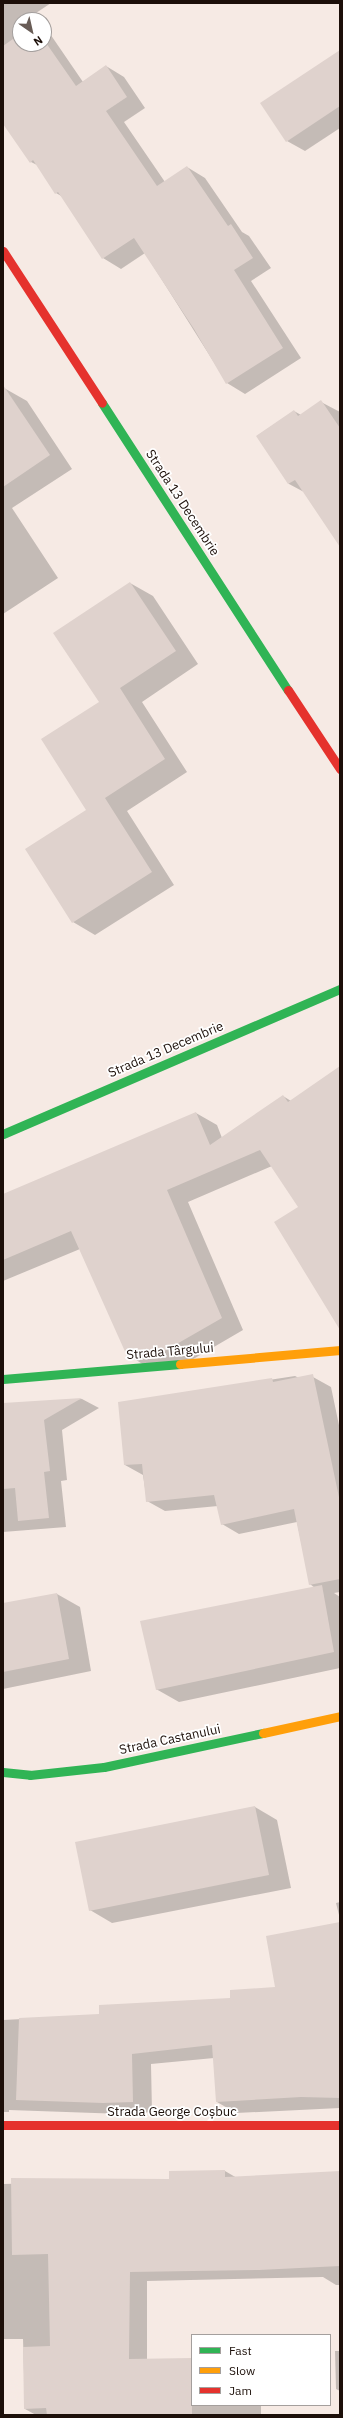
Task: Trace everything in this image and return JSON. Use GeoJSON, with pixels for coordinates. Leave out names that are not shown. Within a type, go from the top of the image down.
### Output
{"type":"FeatureCollection","features":[{"type":"Feature","properties":{"kind":"street","name":"Strada 13 Decembrie"},"geometry":{"type":"LineString","coordinates":[[3,251],[340,769]]}},
{"type":"Feature","properties":{"kind":"street","name":"Strada 13 Decembrie"},"geometry":{"type":"LineString","coordinates":[[3,1134],[340,989]]}},
{"type":"Feature","properties":{"kind":"street","name":"Strada Târgului"},"geometry":{"type":"LineString","coordinates":[[3,1379],[340,1350]]}},
{"type":"Feature","properties":{"kind":"street","name":"Strada Castanului"},"geometry":{"type":"LineString","coordinates":[[3,1772],[30,1775],[104,1767],[340,1716]]}},
{"type":"Feature","properties":{"kind":"street","name":"Strada George Coșbuc"},"geometry":{"type":"LineString","coordinates":[[3,2125],[340,2125]]}},
{"type":"Feature","properties":{"kind":"building"},"geometry":{"type":"Polygon","coordinates":[[[12,40],[12,52],[52,52],[76,86],[106,65],[127,97],[106,111],[157,186],[187,166],[228,226],[231,224],[253,258],[234,270],[283,348],[226,384],[194,329],[134,238],[102,259],[58,192],[55,194],[33,160],[30,163],[3,124],[3,46],[12,40]]]}},
{"type":"Feature","properties":{"kind":"building"},"geometry":{"type":"Polygon","coordinates":[[[340,50],[340,106],[286,142],[260,103],[340,50]]]}},
{"type":"Feature","properties":{"kind":"building"},"geometry":{"type":"Polygon","coordinates":[[[3,385],[50,455],[3,487],[3,385]]]}},
{"type":"Feature","properties":{"kind":"building"},"geometry":{"type":"Polygon","coordinates":[[[321,400],[340,428],[340,547],[295,480],[288,484],[256,436],[294,410],[298,416],[321,400]]]}},
{"type":"Feature","properties":{"kind":"building"},"geometry":{"type":"Polygon","coordinates":[[[130,582],[176,651],[120,688],[165,759],[105,798],[152,872],[72,923],[25,849],[86,810],[41,739],[99,702],[53,633],[130,582]]]}},
{"type":"Feature","properties":{"kind":"building"},"geometry":{"type":"Polygon","coordinates":[[[340,1066],[340,1330],[274,1222],[298,1207],[260,1150],[167,1190],[222,1318],[161,1353],[127,1356],[71,1231],[3,1260],[3,1194],[196,1112],[210,1145],[283,1095],[288,1102],[340,1066]]]}},
{"type":"Feature","properties":{"kind":"building"},"geometry":{"type":"Polygon","coordinates":[[[313,1374],[340,1502],[340,1579],[309,1585],[294,1509],[221,1525],[214,1495],[146,1502],[142,1464],[124,1465],[118,1402],[272,1378],[273,1382],[313,1374]]]}},
{"type":"Feature","properties":{"kind":"building"},"geometry":{"type":"Polygon","coordinates":[[[82,1398],[44,1420],[50,1471],[44,1472],[49,1518],[18,1521],[15,1488],[3,1489],[3,1403],[82,1398]]]}},
{"type":"Feature","properties":{"kind":"building"},"geometry":{"type":"Polygon","coordinates":[[[322,1585],[334,1652],[156,1690],[140,1621],[322,1585]]]}},
{"type":"Feature","properties":{"kind":"building"},"geometry":{"type":"Polygon","coordinates":[[[57,1593],[69,1659],[3,1672],[3,1603],[57,1593]]]}},
{"type":"Feature","properties":{"kind":"building"},"geometry":{"type":"Polygon","coordinates":[[[255,1806],[269,1875],[89,1911],[75,1842],[255,1806]]]}},
{"type":"Feature","properties":{"kind":"building"},"geometry":{"type":"Polygon","coordinates":[[[340,1922],[340,2098],[301,2097],[216,2102],[212,2045],[132,2054],[133,2102],[103,2103],[16,2100],[19,2018],[99,2014],[99,2005],[230,1998],[230,1990],[275,1987],[266,1936],[340,1922]]]}},
{"type":"Feature","properties":{"kind":"building"},"geometry":{"type":"Polygon","coordinates":[[[225,2170],[225,2177],[340,2171],[340,2266],[259,2270],[130,2272],[129,2359],[191,2358],[192,2415],[47,2415],[46,2408],[24,2409],[23,2347],[50,2346],[48,2254],[12,2255],[11,2178],[169,2179],[169,2171],[225,2170]]]}},
{"type":"Feature","properties":{"kind":"traffic: fast"},"geometry":{"type":"LineString","coordinates":[[102,403],[288,690]]}},
{"type":"Feature","properties":{"kind":"traffic: fast"},"geometry":{"type":"LineString","coordinates":[[3,1134],[340,989]]}},
{"type":"Feature","properties":{"kind":"traffic: fast"},"geometry":{"type":"LineString","coordinates":[[3,1379],[180,1364]]}},
{"type":"Feature","properties":{"kind":"traffic: fast"},"geometry":{"type":"LineString","coordinates":[[3,1772],[30,1775],[104,1767],[263,1733]]}},
{"type":"Feature","properties":{"kind":"traffic: slow"},"geometry":{"type":"LineString","coordinates":[[180,1364],[340,1350]]}},
{"type":"Feature","properties":{"kind":"traffic: slow"},"geometry":{"type":"LineString","coordinates":[[263,1733],[340,1716]]}},
{"type":"Feature","properties":{"kind":"traffic: jam"},"geometry":{"type":"LineString","coordinates":[[3,251],[102,403]]}},
{"type":"Feature","properties":{"kind":"traffic: jam"},"geometry":{"type":"LineString","coordinates":[[288,690],[340,769]]}},
{"type":"Feature","properties":{"kind":"traffic: jam"},"geometry":{"type":"LineString","coordinates":[[3,2125],[340,2125]]}}]}
